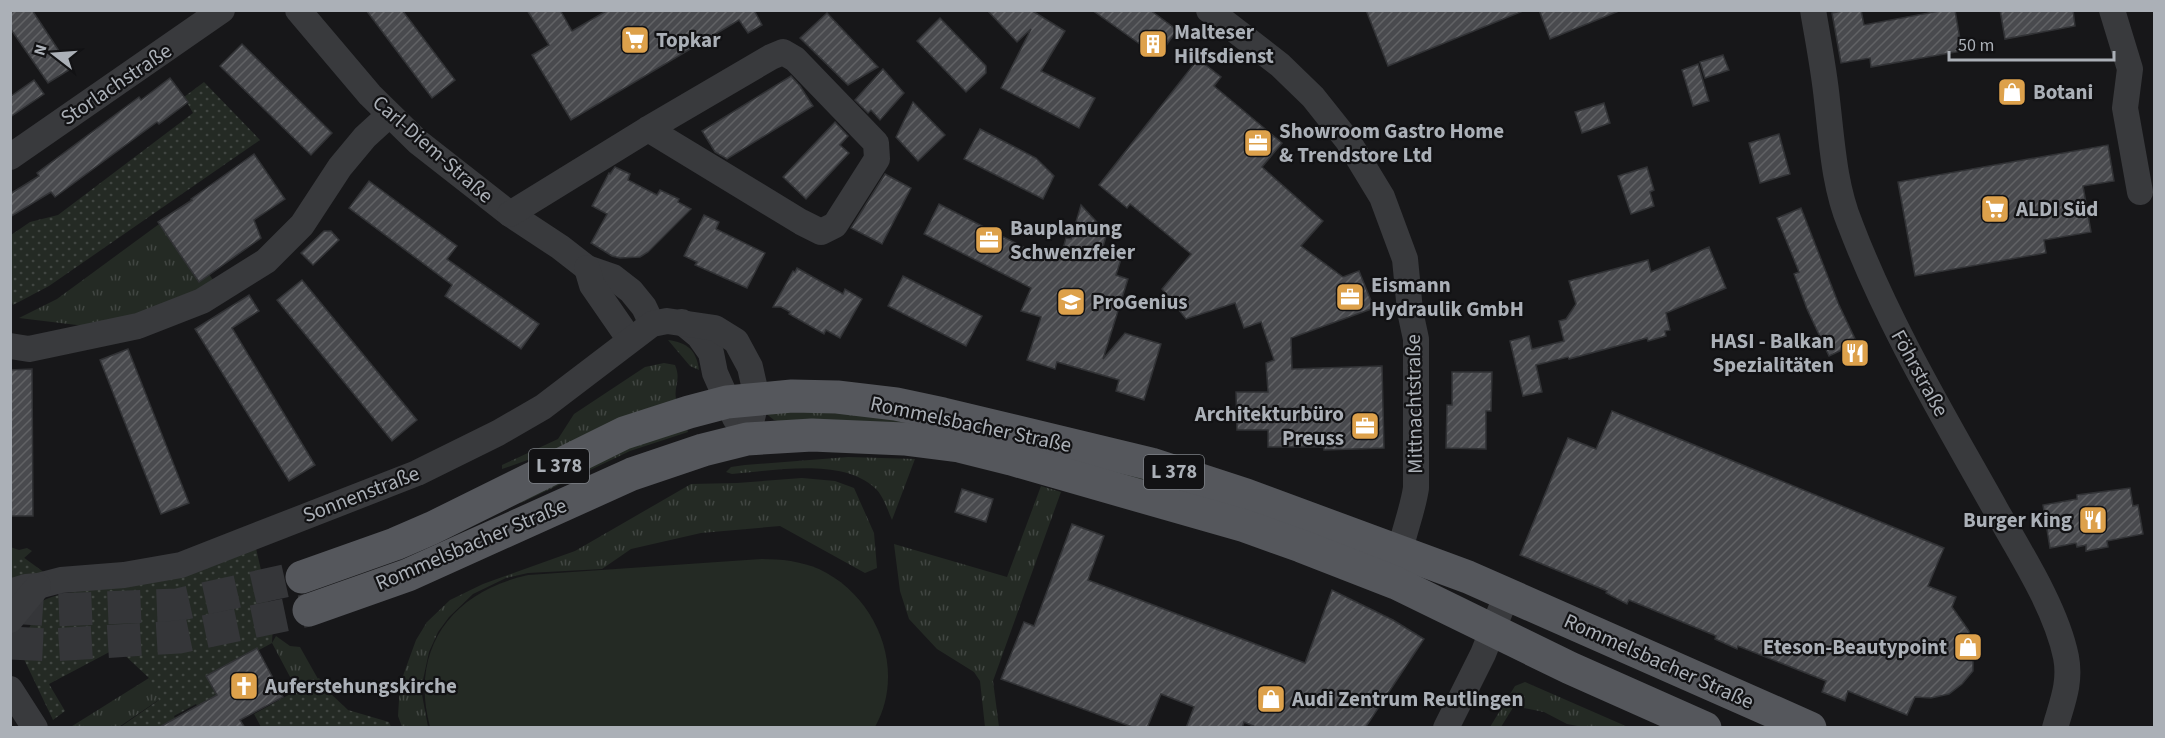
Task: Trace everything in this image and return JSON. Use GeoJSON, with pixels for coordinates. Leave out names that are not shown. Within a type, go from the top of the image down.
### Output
{"type":"FeatureCollection","features":[{"type":"Feature","properties":{"kind":"main road","name":"Rommelsbacher Straße"},"geometry":{"type":"LineString","coordinates":[[302,577],[395,544],[432,528],[624,433],[689,412],[742,400],[798,396],[837,398],[896,404],[943,414],[1151,464],[1246,495],[1399,550],[1507,594],[1810,728]]}},
{"type":"Feature","properties":{"kind":"main road","name":"Rommelsbacher Straße"},"geometry":{"type":"LineString","coordinates":[[309,610],[408,575],[632,474],[703,450],[747,439],[813,435],[904,439],[959,446],[1245,526],[1396,583],[1570,668],[1705,728]]}},
{"type":"Feature","properties":{"kind":"street","name":"Storlachstraße"},"geometry":{"type":"LineString","coordinates":[[10,157],[222,10]]}},
{"type":"Feature","properties":{"kind":"street","name":"Carl-Diem-Straße"},"geometry":{"type":"LineString","coordinates":[[298,10],[389,115],[418,142],[510,214],[587,268],[613,277],[631,291],[644,307],[652,324]]}},
{"type":"Feature","properties":{"kind":"street","name":"Mittnachtstraße"},"geometry":{"type":"LineString","coordinates":[[1209,10],[1280,64],[1313,97],[1348,141],[1382,197],[1405,259],[1410,311],[1416,339],[1416,488],[1399,550],[1396,583]]}},
{"type":"Feature","properties":{"kind":"street","name":"Föhrstraße"},"geometry":{"type":"LineString","coordinates":[[1814,10],[1835,171],[1849,222],[1893,325],[2017,546],[2052,614],[2062,640],[2068,683],[2064,702],[2055,724]]}},
{"type":"Feature","properties":{"kind":"street"},"geometry":{"type":"LineString","coordinates":[[2112,10],[2130,69],[2125,108],[2139,192]]}},
{"type":"Feature","properties":{"kind":"street"},"geometry":{"type":"LineString","coordinates":[[510,214],[648,129],[783,52],[795,59],[876,143],[877,159],[835,225],[821,232],[648,129]]}},
{"type":"Feature","properties":{"kind":"street"},"geometry":{"type":"LineString","coordinates":[[10,346],[29,349],[138,326],[202,301],[266,261],[302,225],[340,167],[365,136],[389,115]]}},
{"type":"Feature","properties":{"kind":"street","name":"Carl-Diem-Straße"},"geometry":{"type":"LineString","coordinates":[[587,268],[592,285],[630,340]]}},
{"type":"Feature","properties":{"kind":"street"},"geometry":{"type":"LineString","coordinates":[[652,324],[667,321],[715,328],[736,340],[750,367],[742,400],[747,439]]}},
{"type":"Feature","properties":{"kind":"street"},"geometry":{"type":"LineString","coordinates":[[682,322],[699,336],[711,353],[715,373],[742,400]]}},
{"type":"Feature","properties":{"kind":"street","name":"Sonnenstraße"},"geometry":{"type":"LineString","coordinates":[[10,592],[61,580],[124,575],[181,565],[417,473],[498,433],[543,407],[652,324]]}},
{"type":"Feature","properties":{"kind":"street"},"geometry":{"type":"LineString","coordinates":[[10,620],[38,586]]}},
{"type":"Feature","properties":{"kind":"street"},"geometry":{"type":"LineString","coordinates":[[1446,728],[1483,654],[1507,594]]}},
{"type":"Feature","properties":{"kind":"street"},"geometry":{"type":"LineString","coordinates":[[10,689],[36,728]]}},
{"type":"Feature","properties":{"kind":"green space"},"geometry":{"type":"Polygon","coordinates":[[[204,82],[260,140],[49,286],[13,305],[11,300],[11,235],[30,222],[58,215],[193,113],[184,97],[204,82]]]}},
{"type":"Feature","properties":{"kind":"green space"},"geometry":{"type":"Polygon","coordinates":[[[170,216],[215,283],[139,314],[85,326],[19,318],[57,299],[170,216]]]}},
{"type":"Feature","properties":{"kind":"green space"},"geometry":{"type":"Polygon","coordinates":[[[668,340],[690,348],[696,357],[699,370],[690,366],[668,340]]]}},
{"type":"Feature","properties":{"kind":"green space"},"geometry":{"type":"Polygon","coordinates":[[[664,363],[675,365],[677,371],[677,402],[502,469],[502,465],[558,439],[574,414],[645,367],[664,363]]]}},
{"type":"Feature","properties":{"kind":"green space"},"geometry":{"type":"Polygon","coordinates":[[[859,410],[1105,463],[1179,489],[785,423],[774,420],[764,412],[859,410]]]}},
{"type":"Feature","properties":{"kind":"green space"},"geometry":{"type":"Polygon","coordinates":[[[685,424],[688,432],[630,451],[521,503],[515,497],[685,424]]]}},
{"type":"Feature","properties":{"kind":"green space"},"geometry":{"type":"Polygon","coordinates":[[[848,457],[915,459],[892,520],[883,499],[875,488],[861,478],[844,472],[807,468],[732,474],[726,472],[731,467],[745,465],[848,457]]]}},
{"type":"Feature","properties":{"kind":"green space"},"geometry":{"type":"Polygon","coordinates":[[[802,478],[835,481],[854,488],[874,533],[877,568],[865,573],[780,526],[701,533],[631,549],[602,569],[528,573],[506,578],[473,594],[449,617],[438,632],[429,652],[421,689],[428,727],[402,727],[398,716],[400,684],[416,640],[427,622],[450,600],[483,584],[575,551],[691,484],[802,478]]]}},
{"type":"Feature","properties":{"kind":"green space"},"geometry":{"type":"Polygon","coordinates":[[[1041,486],[1061,492],[993,681],[999,727],[985,727],[980,681],[974,672],[937,649],[909,619],[900,591],[894,544],[1007,577],[1041,486]]]}},
{"type":"Feature","properties":{"kind":"green space"},"geometry":{"type":"Polygon","coordinates":[[[255,544],[273,622],[272,643],[222,670],[233,690],[199,709],[196,704],[174,716],[179,727],[119,728],[159,700],[149,678],[117,648],[49,684],[65,711],[53,720],[22,655],[22,641],[34,619],[22,616],[33,606],[59,595],[117,587],[147,580],[255,544]]]}},
{"type":"Feature","properties":{"kind":"green space"},"geometry":{"type":"Polygon","coordinates":[[[10,547],[19,550],[27,548],[32,551],[23,559],[11,561],[10,547]]]}},
{"type":"Feature","properties":{"kind":"green space"},"geometry":{"type":"Polygon","coordinates":[[[23,557],[45,573],[11,580],[11,560],[23,557]]]}},
{"type":"Feature","properties":{"kind":"green space"},"geometry":{"type":"Polygon","coordinates":[[[761,559],[790,561],[819,569],[839,581],[857,597],[871,616],[881,637],[887,659],[888,682],[884,705],[875,727],[430,727],[425,699],[426,673],[431,649],[442,628],[458,610],[477,595],[501,583],[528,575],[761,559]]]}},
{"type":"Feature","properties":{"kind":"green space"},"geometry":{"type":"Polygon","coordinates":[[[276,636],[290,646],[300,647],[318,679],[297,690],[272,643],[276,636]]]}},
{"type":"Feature","properties":{"kind":"green space"},"geometry":{"type":"Polygon","coordinates":[[[149,678],[160,699],[119,727],[69,728],[149,678]]]}},
{"type":"Feature","properties":{"kind":"green space"},"geometry":{"type":"Polygon","coordinates":[[[319,678],[331,694],[348,710],[389,722],[391,727],[261,727],[254,714],[319,678]]]}},
{"type":"Feature","properties":{"kind":"green space"},"geometry":{"type":"Polygon","coordinates":[[[1525,682],[1628,727],[1583,727],[1567,724],[1544,712],[1514,706],[1501,727],[1490,727],[1515,686],[1525,682]]]}},
{"type":"Feature","properties":{"kind":"building"},"geometry":{"type":"Polygon","coordinates":[[[10,10],[32,10],[69,70],[48,83],[10,28],[10,10]]]}},
{"type":"Feature","properties":{"kind":"building"},"geometry":{"type":"Polygon","coordinates":[[[366,10],[402,10],[455,80],[432,98],[366,10]]]}},
{"type":"Feature","properties":{"kind":"building"},"geometry":{"type":"Polygon","coordinates":[[[527,10],[560,10],[572,31],[608,10],[754,10],[762,25],[748,33],[739,20],[571,120],[532,55],[549,45],[527,10]]]}},
{"type":"Feature","properties":{"kind":"building"},"geometry":{"type":"Polygon","coordinates":[[[987,10],[1031,10],[1065,31],[1041,71],[1095,98],[1079,128],[1001,88],[1031,29],[1017,42],[987,10]]]}},
{"type":"Feature","properties":{"kind":"building","name":"Malteser Hilfsdienst"},"geometry":{"type":"Polygon","coordinates":[[[1092,10],[1150,10],[1177,30],[1158,57],[1092,10]]]}},
{"type":"Feature","properties":{"kind":"building"},"geometry":{"type":"Polygon","coordinates":[[[1366,10],[1523,10],[1523,11],[1388,66],[1366,10]]]}},
{"type":"Feature","properties":{"kind":"building"},"geometry":{"type":"Polygon","coordinates":[[[1539,10],[1619,10],[1619,11],[1550,39],[1539,10]]]}},
{"type":"Feature","properties":{"kind":"building"},"geometry":{"type":"Polygon","coordinates":[[[1861,10],[1864,25],[1955,10],[1962,51],[1871,67],[1870,58],[1841,63],[1832,13],[1861,10]]]}},
{"type":"Feature","properties":{"kind":"building"},"geometry":{"type":"Polygon","coordinates":[[[2000,10],[2073,10],[2075,26],[2005,39],[2000,10]]]}},
{"type":"Feature","properties":{"kind":"building"},"geometry":{"type":"Polygon","coordinates":[[[827,13],[878,67],[848,85],[800,38],[827,13]]]}},
{"type":"Feature","properties":{"kind":"building"},"geometry":{"type":"Polygon","coordinates":[[[940,18],[986,66],[986,73],[966,92],[917,41],[940,18]]]}},
{"type":"Feature","properties":{"kind":"building"},"geometry":{"type":"Polygon","coordinates":[[[242,44],[332,133],[311,155],[220,66],[242,44]]]}},
{"type":"Feature","properties":{"kind":"building"},"geometry":{"type":"Polygon","coordinates":[[[1723,55],[1729,70],[1705,78],[1700,62],[1723,55]]]}},
{"type":"Feature","properties":{"kind":"building"},"geometry":{"type":"Polygon","coordinates":[[[1198,59],[1221,77],[1214,86],[1282,143],[1262,167],[1323,221],[1301,246],[1343,277],[1359,271],[1374,308],[1291,338],[1292,369],[1382,366],[1384,448],[1324,450],[1324,447],[1268,447],[1268,430],[1237,430],[1236,392],[1268,392],[1266,363],[1274,360],[1261,322],[1244,328],[1235,303],[1186,319],[1162,289],[1191,254],[1130,204],[1127,208],[1099,185],[1198,59]]]}},
{"type":"Feature","properties":{"kind":"building"},"geometry":{"type":"Polygon","coordinates":[[[1698,64],[1709,101],[1693,106],[1682,70],[1698,64]]]}},
{"type":"Feature","properties":{"kind":"building"},"geometry":{"type":"Polygon","coordinates":[[[883,69],[904,93],[880,120],[871,110],[868,113],[855,100],[883,69]]]}},
{"type":"Feature","properties":{"kind":"building"},"geometry":{"type":"Polygon","coordinates":[[[791,76],[813,106],[727,159],[715,152],[702,131],[791,76]]]}},
{"type":"Feature","properties":{"kind":"building"},"geometry":{"type":"Polygon","coordinates":[[[170,78],[188,102],[55,197],[51,192],[10,217],[10,194],[39,176],[37,173],[139,97],[141,100],[170,78]]]}},
{"type":"Feature","properties":{"kind":"building"},"geometry":{"type":"Polygon","coordinates":[[[34,80],[44,94],[10,117],[10,97],[34,80]]]}},
{"type":"Feature","properties":{"kind":"building"},"geometry":{"type":"Polygon","coordinates":[[[913,102],[945,135],[918,161],[896,137],[913,102]]]}},
{"type":"Feature","properties":{"kind":"building"},"geometry":{"type":"Polygon","coordinates":[[[1604,103],[1610,123],[1582,133],[1575,112],[1604,103]]]}},
{"type":"Feature","properties":{"kind":"building"},"geometry":{"type":"Polygon","coordinates":[[[835,122],[848,136],[840,145],[849,153],[806,199],[783,177],[835,122]]]}},
{"type":"Feature","properties":{"kind":"building"},"geometry":{"type":"Polygon","coordinates":[[[980,129],[1036,158],[1054,176],[1043,199],[964,159],[980,129]]]}},
{"type":"Feature","properties":{"kind":"building"},"geometry":{"type":"Polygon","coordinates":[[[1779,134],[1790,174],[1760,183],[1749,143],[1779,134]]]}},
{"type":"Feature","properties":{"kind":"building","name":"ALDI Süd"},"geometry":{"type":"Polygon","coordinates":[[[2108,145],[2114,181],[2083,186],[2091,232],[2044,240],[2046,253],[1915,276],[1898,182],[2108,145]]]}},
{"type":"Feature","properties":{"kind":"building"},"geometry":{"type":"Polygon","coordinates":[[[254,154],[285,199],[254,220],[261,238],[199,282],[158,222],[254,154]]]}},
{"type":"Feature","properties":{"kind":"building"},"geometry":{"type":"Polygon","coordinates":[[[615,167],[630,174],[628,180],[657,195],[660,190],[679,199],[678,202],[691,209],[648,252],[640,257],[612,256],[591,243],[607,214],[592,206],[609,173],[615,167]]]}},
{"type":"Feature","properties":{"kind":"building"},"geometry":{"type":"Polygon","coordinates":[[[1647,167],[1654,190],[1650,192],[1654,206],[1631,214],[1618,176],[1647,167]]]}},
{"type":"Feature","properties":{"kind":"building"},"geometry":{"type":"Polygon","coordinates":[[[885,174],[911,188],[882,244],[851,228],[885,174]]]}},
{"type":"Feature","properties":{"kind":"building"},"geometry":{"type":"Polygon","coordinates":[[[369,181],[457,246],[447,259],[539,324],[521,349],[445,296],[452,285],[349,208],[369,181]]]}},
{"type":"Feature","properties":{"kind":"building"},"geometry":{"type":"Polygon","coordinates":[[[939,204],[1045,258],[1047,254],[1060,259],[1066,238],[1071,239],[1081,205],[1107,233],[1102,250],[1122,256],[1116,275],[1128,279],[1103,359],[1125,333],[1161,344],[1144,400],[1116,391],[1119,380],[1057,362],[1055,369],[1027,360],[1041,317],[1021,311],[1031,288],[924,234],[939,204]]]}},
{"type":"Feature","properties":{"kind":"building"},"geometry":{"type":"Polygon","coordinates":[[[1801,208],[1839,305],[1857,343],[1829,356],[1807,309],[1794,274],[1799,272],[1777,218],[1801,208]]]}},
{"type":"Feature","properties":{"kind":"building"},"geometry":{"type":"Polygon","coordinates":[[[704,215],[719,222],[716,229],[765,253],[747,288],[695,265],[697,262],[684,256],[704,215]]]}},
{"type":"Feature","properties":{"kind":"building"},"geometry":{"type":"Polygon","coordinates":[[[324,231],[331,231],[339,240],[313,265],[301,253],[324,231]]]}},
{"type":"Feature","properties":{"kind":"building"},"geometry":{"type":"Polygon","coordinates":[[[1709,247],[1726,288],[1666,313],[1670,330],[1665,331],[1666,336],[1648,341],[1647,338],[1569,359],[1568,357],[1536,365],[1542,392],[1523,396],[1510,341],[1529,336],[1532,349],[1564,341],[1559,321],[1566,319],[1576,304],[1569,281],[1648,260],[1651,272],[1709,247]]]}},
{"type":"Feature","properties":{"kind":"building"},"geometry":{"type":"Polygon","coordinates":[[[797,268],[843,294],[845,289],[862,299],[840,338],[826,330],[824,334],[781,307],[773,307],[793,271],[795,272],[797,268]]]}},
{"type":"Feature","properties":{"kind":"building"},"geometry":{"type":"Polygon","coordinates":[[[903,276],[982,316],[966,346],[888,306],[903,276]]]}},
{"type":"Feature","properties":{"kind":"building"},"geometry":{"type":"Polygon","coordinates":[[[302,280],[417,420],[392,441],[277,300],[302,280]]]}},
{"type":"Feature","properties":{"kind":"building"},"geometry":{"type":"Polygon","coordinates":[[[249,295],[259,311],[232,328],[315,465],[289,481],[195,329],[249,295]]]}},
{"type":"Feature","properties":{"kind":"building"},"geometry":{"type":"Polygon","coordinates":[[[128,349],[189,503],[161,514],[100,360],[128,349]]]}},
{"type":"Feature","properties":{"kind":"building"},"geometry":{"type":"Polygon","coordinates":[[[32,369],[33,516],[10,516],[10,370],[32,369]]]}},
{"type":"Feature","properties":{"kind":"building"},"geometry":{"type":"Polygon","coordinates":[[[1452,372],[1492,372],[1491,411],[1486,411],[1486,449],[1446,448],[1447,405],[1452,405],[1452,372]]]}},
{"type":"Feature","properties":{"kind":"building"},"geometry":{"type":"Polygon","coordinates":[[[1612,411],[1944,548],[1928,586],[1956,597],[1952,607],[1969,631],[1973,652],[1973,671],[1949,694],[1931,698],[1915,697],[1907,715],[1848,691],[1845,701],[1822,692],[1826,681],[1738,646],[1737,649],[1715,639],[1716,636],[1629,600],[1627,604],[1606,593],[1607,591],[1520,555],[1568,438],[1596,449],[1612,411]]]}},
{"type":"Feature","properties":{"kind":"building","name":"Burger King"},"geometry":{"type":"Polygon","coordinates":[[[2130,488],[2133,506],[2138,505],[2143,534],[2107,541],[2108,547],[2086,551],[2086,545],[2077,547],[2076,543],[2050,548],[2043,505],[2077,499],[2077,495],[2130,488]]]}},
{"type":"Feature","properties":{"kind":"building"},"geometry":{"type":"Polygon","coordinates":[[[962,489],[993,499],[986,522],[955,512],[962,489]]]}},
{"type":"Feature","properties":{"kind":"building"},"geometry":{"type":"Polygon","coordinates":[[[1072,524],[1104,536],[1088,580],[1305,663],[1332,590],[1393,620],[1424,639],[1365,728],[1258,728],[1244,722],[1242,728],[1186,728],[1194,707],[1161,694],[1147,728],[1135,728],[1001,679],[1024,622],[1034,626],[1072,524]]]}},
{"type":"Feature","properties":{"kind":"building","name":"Auferstehungskirche"},"geometry":{"type":"Polygon","coordinates":[[[257,648],[283,697],[240,720],[245,728],[158,728],[217,695],[206,676],[257,648]]]}},
{"type":"Feature","properties":{"kind":"tunnel"},"geometry":{"type":"LineString","coordinates":[[10,607],[52,610],[177,605],[302,577]]}},
{"type":"Feature","properties":{"kind":"tunnel"},"geometry":{"type":"LineString","coordinates":[[10,643],[51,645],[179,637],[309,610]]}},
{"type":"Feature","properties":{"kind":"place","name":"Topkar"},"geometry":{"type":"Point","coordinates":[635,40]}},
{"type":"Feature","properties":{"kind":"place","name":"Malteser Hilfsdienst"},"geometry":{"type":"Point","coordinates":[1153,44]}},
{"type":"Feature","properties":{"kind":"place","name":"Botani"},"geometry":{"type":"Point","coordinates":[2012,92]}},
{"type":"Feature","properties":{"kind":"place","name":"Showroom Gastro Home & Trendstore Ltd"},"geometry":{"type":"Point","coordinates":[1258,143]}},
{"type":"Feature","properties":{"kind":"place","name":"ALDI Süd"},"geometry":{"type":"Point","coordinates":[1995,209]}},
{"type":"Feature","properties":{"kind":"place","name":"Bauplanung Schwenzfeier"},"geometry":{"type":"Point","coordinates":[989,240]}},
{"type":"Feature","properties":{"kind":"place","name":"Eismann Hydraulik GmbH"},"geometry":{"type":"Point","coordinates":[1350,297]}},
{"type":"Feature","properties":{"kind":"place","name":"ProGenius"},"geometry":{"type":"Point","coordinates":[1071,302]}},
{"type":"Feature","properties":{"kind":"place","name":"HASI - Balkan Spezialitäten"},"geometry":{"type":"Point","coordinates":[1855,353]}},
{"type":"Feature","properties":{"kind":"place","name":"Architekturbüro Preuss"},"geometry":{"type":"Point","coordinates":[1365,426]}},
{"type":"Feature","properties":{"kind":"place","name":"Burger King"},"geometry":{"type":"Point","coordinates":[2093,520]}},
{"type":"Feature","properties":{"kind":"place","name":"Eteson-Beautypoint"},"geometry":{"type":"Point","coordinates":[1968,647]}},
{"type":"Feature","properties":{"kind":"place","name":"Auferstehungskirche"},"geometry":{"type":"Point","coordinates":[244,686]}},
{"type":"Feature","properties":{"kind":"place","name":"Audi Zentrum Reutlingen"},"geometry":{"type":"Point","coordinates":[1271,699]}}]}
